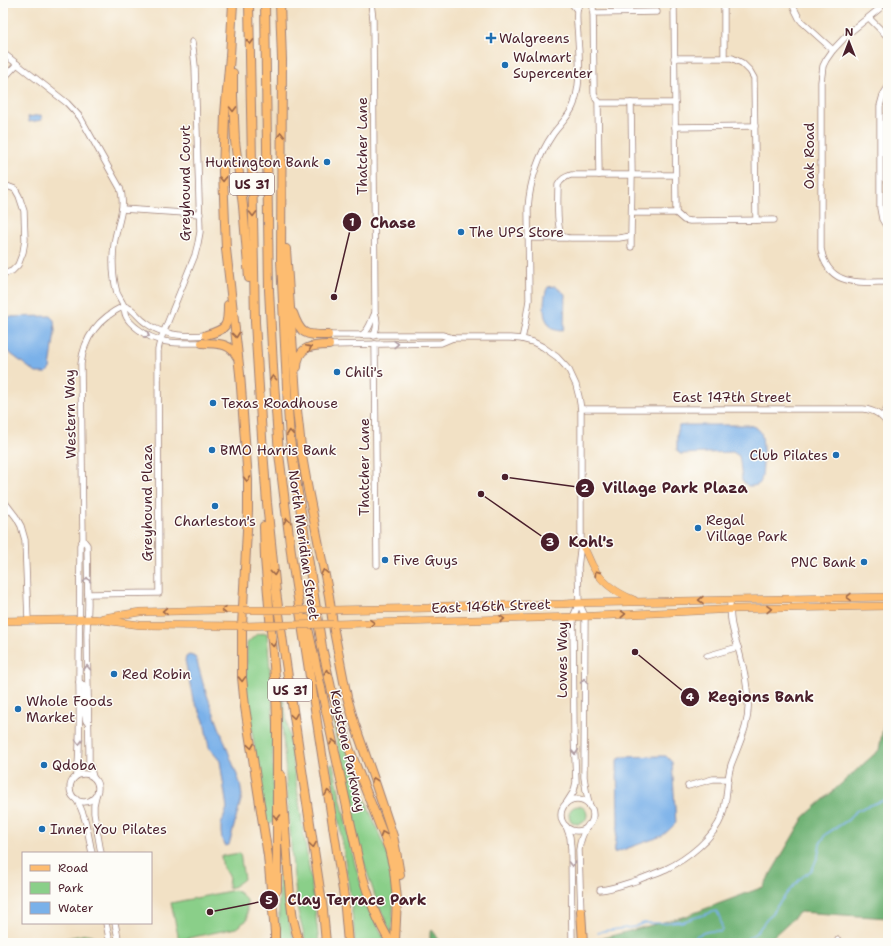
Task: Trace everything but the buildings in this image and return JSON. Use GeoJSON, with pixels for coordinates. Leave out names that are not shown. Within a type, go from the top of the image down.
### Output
{"type":"FeatureCollection","features":[{"type":"Feature","properties":{"kind":"highway"},"geometry":{"type":"LineString","coordinates":[[233,3],[223,152],[224,217],[240,374],[248,480],[248,511],[242,626],[242,672],[245,707],[268,856],[275,933]]}},
{"type":"Feature","properties":{"kind":"highway","name":"North Meridian Street"},"geometry":{"type":"LineString","coordinates":[[249,3],[257,366],[267,503],[276,592],[323,910],[326,943]]}},
{"type":"Feature","properties":{"kind":"highway","name":"North Meridian Street"},"geometry":{"type":"LineString","coordinates":[[265,3],[271,329],[279,454],[292,560],[345,907],[348,943]]}},
{"type":"Feature","properties":{"kind":"highway"},"geometry":{"type":"LineString","coordinates":[[280,3],[282,60],[280,223],[290,438],[322,647],[332,692],[349,748],[387,845],[393,866],[397,886],[393,942]]}},
{"type":"Feature","properties":{"kind":"highway"},"geometry":{"type":"LineString","coordinates":[[232,28],[234,76],[233,118],[243,206],[257,366]]}},
{"type":"Feature","properties":{"kind":"highway"},"geometry":{"type":"LineString","coordinates":[[281,182],[297,410],[302,456],[341,672],[349,706],[386,816],[396,851],[401,900],[399,922],[393,942]]}},
{"type":"Feature","properties":{"kind":"highway"},"geometry":{"type":"LineString","coordinates":[[206,335],[221,330],[227,322],[228,268]]}},
{"type":"Feature","properties":{"kind":"highway"},"geometry":{"type":"LineString","coordinates":[[289,304],[297,326],[301,330],[310,334],[328,335]]}},
{"type":"Feature","properties":{"kind":"highway"},"geometry":{"type":"LineString","coordinates":[[202,343],[228,346],[234,351],[237,357],[240,374]]}},
{"type":"Feature","properties":{"kind":"highway"},"geometry":{"type":"LineString","coordinates":[[297,410],[296,368],[299,356],[303,350],[308,347],[316,345],[329,345]]}},
{"type":"Feature","properties":{"kind":"highway"},"geometry":{"type":"LineString","coordinates":[[262,437],[265,558],[276,690],[277,722],[277,909],[275,943]]}},
{"type":"Feature","properties":{"kind":"highway","name":"Keystone Parkway"},"geometry":{"type":"LineString","coordinates":[[292,560],[357,855],[369,897],[382,928],[393,942]]}},
{"type":"Feature","properties":{"kind":"highway"},"geometry":{"type":"LineString","coordinates":[[277,722],[290,896],[293,919],[299,943]]}},
{"type":"Feature","properties":{"kind":"highway"},"geometry":{"type":"LineString","coordinates":[[581,911],[582,943]]}},
{"type":"Feature","properties":{"kind":"main road"},"geometry":{"type":"LineString","coordinates":[[581,543],[586,549],[595,571],[606,583],[616,592],[640,601]]}},
{"type":"Feature","properties":{"kind":"main road","name":"East 146th Street"},"geometry":{"type":"LineString","coordinates":[[95,619],[140,612],[331,610],[640,601],[888,597]]}},
{"type":"Feature","properties":{"kind":"main road","name":"East 146th Street"},"geometry":{"type":"LineString","coordinates":[[3,621],[79,618],[140,625],[242,626],[574,617],[730,610],[888,606]]}},
{"type":"Feature","properties":{"kind":"street","name":"Thatcher Lane"},"geometry":{"type":"LineString","coordinates":[[362,335],[370,327],[374,313],[373,19],[371,3]]}},
{"type":"Feature","properties":{"kind":"street"},"geometry":{"type":"LineString","coordinates":[[573,3],[577,10]]}},
{"type":"Feature","properties":{"kind":"street"},"geometry":{"type":"LineString","coordinates":[[522,339],[529,300],[529,195],[538,160],[549,140],[574,106],[577,95],[579,79],[579,46],[577,10],[579,3]]}},
{"type":"Feature","properties":{"kind":"street"},"geometry":{"type":"LineString","coordinates":[[593,3],[594,93],[598,101],[600,176]]}},
{"type":"Feature","properties":{"kind":"street"},"geometry":{"type":"LineString","coordinates":[[674,3],[676,213],[684,220],[690,221],[774,220]]}},
{"type":"Feature","properties":{"kind":"street"},"geometry":{"type":"LineString","coordinates":[[724,3],[724,57]]}},
{"type":"Feature","properties":{"kind":"street","name":"Oak Road"},"geometry":{"type":"LineString","coordinates":[[884,3],[833,50],[823,66],[821,82],[821,249],[827,266],[840,278],[855,282],[888,282]]}},
{"type":"Feature","properties":{"kind":"street"},"geometry":{"type":"LineString","coordinates":[[794,8],[802,22],[833,50]]}},
{"type":"Feature","properties":{"kind":"street"},"geometry":{"type":"LineString","coordinates":[[593,12],[657,12]]}},
{"type":"Feature","properties":{"kind":"street"},"geometry":{"type":"LineString","coordinates":[[869,18],[888,37]]}},
{"type":"Feature","properties":{"kind":"street","name":"Greyhound Court"},"geometry":{"type":"LineString","coordinates":[[160,341],[195,255],[199,237],[200,214],[195,66],[192,42]]}},
{"type":"Feature","properties":{"kind":"street"},"geometry":{"type":"LineString","coordinates":[[3,53],[71,106],[80,117],[120,188],[123,198],[114,244],[113,269],[118,294],[124,306],[125,316],[134,326],[148,336],[160,341],[173,343],[202,343]]}},
{"type":"Feature","properties":{"kind":"street"},"geometry":{"type":"LineString","coordinates":[[674,58],[732,58],[742,62],[754,78],[756,220]]}},
{"type":"Feature","properties":{"kind":"street"},"geometry":{"type":"LineString","coordinates":[[3,79],[17,64]]}},
{"type":"Feature","properties":{"kind":"street"},"geometry":{"type":"LineString","coordinates":[[888,87],[883,95],[880,106],[880,208],[882,219],[888,230]]}},
{"type":"Feature","properties":{"kind":"street"},"geometry":{"type":"LineString","coordinates":[[598,101],[600,103],[675,103]]}},
{"type":"Feature","properties":{"kind":"street"},"geometry":{"type":"LineString","coordinates":[[631,103],[631,248]]}},
{"type":"Feature","properties":{"kind":"street"},"geometry":{"type":"LineString","coordinates":[[675,127],[755,126]]}},
{"type":"Feature","properties":{"kind":"street"},"geometry":{"type":"LineString","coordinates":[[571,238],[561,235],[559,230],[558,185],[565,177],[675,175]]}},
{"type":"Feature","properties":{"kind":"street"},"geometry":{"type":"LineString","coordinates":[[3,185],[15,189],[20,200],[24,211],[25,240],[23,252],[18,265],[12,270],[3,274]]}},
{"type":"Feature","properties":{"kind":"street"},"geometry":{"type":"LineString","coordinates":[[122,209],[200,214]]}},
{"type":"Feature","properties":{"kind":"street"},"geometry":{"type":"LineString","coordinates":[[632,213],[676,213]]}},
{"type":"Feature","properties":{"kind":"street"},"geometry":{"type":"LineString","coordinates":[[528,238],[619,238],[631,236]]}},
{"type":"Feature","properties":{"kind":"street"},"geometry":{"type":"LineString","coordinates":[[124,306],[132,310],[151,327],[164,332],[184,336],[206,335]]}},
{"type":"Feature","properties":{"kind":"street","name":"Western Way"},"geometry":{"type":"LineString","coordinates":[[77,775],[79,751],[80,545],[83,540],[82,355],[84,345],[100,322],[114,311],[124,306]]}},
{"type":"Feature","properties":{"kind":"street","name":"Thatcher Lane"},"geometry":{"type":"LineString","coordinates":[[374,313],[377,318],[374,336]]}},
{"type":"Feature","properties":{"kind":"street"},"geometry":{"type":"LineString","coordinates":[[328,335],[442,335],[453,338],[522,339],[543,347],[561,360],[569,370],[574,380],[581,409],[581,543],[578,567],[579,603]]}},
{"type":"Feature","properties":{"kind":"street"},"geometry":{"type":"LineString","coordinates":[[329,345],[441,343],[453,338]]}},
{"type":"Feature","properties":{"kind":"street","name":"Greyhound Plaza"},"geometry":{"type":"LineString","coordinates":[[88,594],[159,593],[158,350],[160,341]]}},
{"type":"Feature","properties":{"kind":"street","name":"Thatcher Lane"},"geometry":{"type":"LineString","coordinates":[[375,344],[377,565]]}},
{"type":"Feature","properties":{"kind":"street"},"geometry":{"type":"LineString","coordinates":[[888,407],[882,416],[888,425]]}},
{"type":"Feature","properties":{"kind":"street","name":"East 147th Street"},"geometry":{"type":"LineString","coordinates":[[581,409],[863,409],[873,411],[882,416]]}},
{"type":"Feature","properties":{"kind":"street"},"geometry":{"type":"LineString","coordinates":[[3,500],[21,526],[26,540],[28,620]]}},
{"type":"Feature","properties":{"kind":"street"},"geometry":{"type":"LineString","coordinates":[[3,515],[10,510]]}},
{"type":"Feature","properties":{"kind":"street","name":"Western Way"},"geometry":{"type":"LineString","coordinates":[[83,540],[87,545],[89,735]]}},
{"type":"Feature","properties":{"kind":"street"},"geometry":{"type":"LineString","coordinates":[[600,890],[617,888],[666,869],[685,859],[712,834],[722,816],[731,766],[746,726],[748,712],[746,681],[742,660],[733,629],[730,600]]}},
{"type":"Feature","properties":{"kind":"street","name":"Lowes Way"},"geometry":{"type":"LineString","coordinates":[[579,603],[584,616],[584,777],[590,807],[592,810],[592,820],[584,831],[579,850],[581,911],[579,943]]}},
{"type":"Feature","properties":{"kind":"street","name":"Lowes Way"},"geometry":{"type":"LineString","coordinates":[[572,943],[572,849],[570,838],[561,814],[563,808],[574,791],[576,782],[574,735],[574,617],[579,603]]}},
{"type":"Feature","properties":{"kind":"street"},"geometry":{"type":"LineString","coordinates":[[707,656],[738,647]]}},
{"type":"Feature","properties":{"kind":"street"},"geometry":{"type":"LineString","coordinates":[[79,682],[84,687],[84,712],[89,735],[89,762],[93,776],[98,785],[94,813],[101,852]]}},
{"type":"Feature","properties":{"kind":"street"},"geometry":{"type":"LineString","coordinates":[[92,852],[84,815],[72,794],[70,785],[72,780],[77,775],[84,774],[93,776]]}},
{"type":"Feature","properties":{"kind":"street"},"geometry":{"type":"LineString","coordinates":[[688,786],[713,779],[728,779]]}},
{"type":"Feature","properties":{"kind":"street"},"geometry":{"type":"LineString","coordinates":[[75,799],[81,802],[88,802],[96,796]]}},
{"type":"Feature","properties":{"kind":"street"},"geometry":{"type":"LineString","coordinates":[[567,802],[578,799],[585,802],[590,807]]}},
{"type":"Feature","properties":{"kind":"street"},"geometry":{"type":"LineString","coordinates":[[566,826],[577,830],[583,829],[588,825]]}},
{"type":"Feature","properties":{"kind":"street"},"geometry":{"type":"LineString","coordinates":[[106,924],[110,943]]}},
{"type":"Feature","properties":{"kind":"street"},"geometry":{"type":"LineString","coordinates":[[115,924],[119,943]]}},
{"type":"Feature","properties":{"kind":"green space"},"geometry":{"type":"Polygon","coordinates":[[[267,633],[273,714],[273,823],[266,824],[246,692],[247,643],[257,634],[267,633]]]}},
{"type":"Feature","properties":{"kind":"green space"},"geometry":{"type":"Polygon","coordinates":[[[279,682],[281,682],[319,943],[306,943],[298,912],[292,859],[279,682]]]}},
{"type":"Feature","properties":{"kind":"green space"},"geometry":{"type":"Polygon","coordinates":[[[887,706],[888,918],[800,912],[766,943],[592,943],[592,941],[686,916],[763,887],[804,817],[879,750],[887,706]]]}},
{"type":"Feature","properties":{"kind":"green space"},"geometry":{"type":"Polygon","coordinates":[[[335,719],[389,858],[394,894],[390,943],[355,943],[347,876],[330,765],[333,764],[360,881],[371,912],[385,940],[389,929],[377,902],[360,851],[332,720],[335,719]]]}},
{"type":"Feature","properties":{"kind":"green space"},"geometry":{"type":"Polygon","coordinates":[[[578,806],[584,809],[587,815],[584,821],[578,824],[572,821],[569,815],[572,809],[578,806]]]}},
{"type":"Feature","properties":{"kind":"green space"},"geometry":{"type":"Polygon","coordinates":[[[279,843],[281,843],[286,906],[295,943],[279,943],[279,843]]]}},
{"type":"Feature","properties":{"kind":"green space"},"geometry":{"type":"Polygon","coordinates":[[[240,853],[244,879],[235,886],[228,888],[229,876],[223,868],[221,856],[240,853]]]}},
{"type":"Feature","properties":{"kind":"green space"},"geometry":{"type":"Polygon","coordinates":[[[235,890],[247,900],[247,920],[236,928],[179,940],[171,903],[235,890]]]}},
{"type":"Feature","properties":{"kind":"green space"},"geometry":{"type":"Polygon","coordinates":[[[432,930],[440,943],[430,943],[430,933],[432,930]]]}},
{"type":"Feature","properties":{"kind":"green space"},"geometry":{"type":"Polygon","coordinates":[[[87,934],[94,936],[93,939],[87,943],[43,943],[87,934]]]}},
{"type":"Feature","properties":{"kind":"water"},"geometry":{"type":"Polygon","coordinates":[[[41,115],[42,120],[29,122],[28,117],[41,115]]]}},
{"type":"Feature","properties":{"kind":"water"},"geometry":{"type":"Polygon","coordinates":[[[555,286],[565,294],[564,327],[563,330],[560,331],[552,329],[544,314],[544,302],[547,289],[548,287],[555,286]]]}},
{"type":"Feature","properties":{"kind":"water"},"geometry":{"type":"Polygon","coordinates":[[[50,316],[54,320],[55,331],[50,369],[46,373],[36,373],[3,348],[3,317],[50,316]]]}},
{"type":"Feature","properties":{"kind":"water"},"geometry":{"type":"Polygon","coordinates":[[[748,425],[760,431],[762,437],[763,466],[760,483],[748,486],[742,481],[739,456],[733,452],[680,454],[677,450],[677,435],[679,426],[748,425]]]}},
{"type":"Feature","properties":{"kind":"water"},"geometry":{"type":"Polygon","coordinates":[[[189,655],[196,658],[204,687],[240,783],[242,796],[229,845],[226,846],[222,840],[221,832],[221,825],[227,808],[220,761],[209,748],[204,721],[193,699],[185,660],[189,655]]]}},
{"type":"Feature","properties":{"kind":"water"},"geometry":{"type":"Polygon","coordinates":[[[666,756],[672,762],[676,823],[662,836],[614,853],[618,825],[617,760],[623,757],[666,756]]]}},
{"type":"Feature","properties":{"kind":"waterway"},"geometry":{"type":"LineString","coordinates":[[741,943],[757,932],[788,892],[802,877],[812,870],[818,856],[820,844],[826,834],[848,820],[856,811],[888,799]]}},
{"type":"Feature","properties":{"kind":"waterway"},"geometry":{"type":"LineString","coordinates":[[598,933],[634,927],[644,923],[681,922],[716,911],[720,917],[722,930],[720,932],[705,932],[697,935],[692,940],[694,942],[702,941],[701,943]]}},
{"type":"Feature","properties":{"kind":"place","name":"Walgreens"},"geometry":{"type":"Point","coordinates":[491,38]}},
{"type":"Feature","properties":{"kind":"place","name":"Walmart Supercenter"},"geometry":{"type":"Point","coordinates":[505,65]}},
{"type":"Feature","properties":{"kind":"place","name":"Huntington Bank"},"geometry":{"type":"Point","coordinates":[327,162]}},
{"type":"Feature","properties":{"kind":"place","name":"The UPS Store"},"geometry":{"type":"Point","coordinates":[461,232]}},
{"type":"Feature","properties":{"kind":"place","name":"Chase"},"geometry":{"type":"Point","coordinates":[334,297]}},
{"type":"Feature","properties":{"kind":"place","name":"Chili's"},"geometry":{"type":"Point","coordinates":[337,372]}},
{"type":"Feature","properties":{"kind":"place","name":"Texas Roadhouse"},"geometry":{"type":"Point","coordinates":[213,403]}},
{"type":"Feature","properties":{"kind":"place","name":"BMO Harris Bank"},"geometry":{"type":"Point","coordinates":[212,450]}},
{"type":"Feature","properties":{"kind":"place","name":"Club Pilates"},"geometry":{"type":"Point","coordinates":[836,455]}},
{"type":"Feature","properties":{"kind":"place","name":"Village Park Plaza"},"geometry":{"type":"Point","coordinates":[505,477]}},
{"type":"Feature","properties":{"kind":"place","name":"Kohl's"},"geometry":{"type":"Point","coordinates":[481,494]}},
{"type":"Feature","properties":{"kind":"place","name":"Charleston's"},"geometry":{"type":"Point","coordinates":[215,506]}},
{"type":"Feature","properties":{"kind":"place","name":"Regal Village Park"},"geometry":{"type":"Point","coordinates":[698,528]}},
{"type":"Feature","properties":{"kind":"place","name":"Five Guys"},"geometry":{"type":"Point","coordinates":[385,560]}},
{"type":"Feature","properties":{"kind":"place","name":"PNC Bank"},"geometry":{"type":"Point","coordinates":[864,562]}},
{"type":"Feature","properties":{"kind":"place","name":"Regions Bank"},"geometry":{"type":"Point","coordinates":[635,652]}},
{"type":"Feature","properties":{"kind":"place","name":"Red Robin"},"geometry":{"type":"Point","coordinates":[114,674]}},
{"type":"Feature","properties":{"kind":"place","name":"Whole Foods Market"},"geometry":{"type":"Point","coordinates":[18,709]}},
{"type":"Feature","properties":{"kind":"place","name":"Qdoba"},"geometry":{"type":"Point","coordinates":[44,765]}},
{"type":"Feature","properties":{"kind":"place","name":"Inner You Pilates"},"geometry":{"type":"Point","coordinates":[42,829]}},
{"type":"Feature","properties":{"kind":"place","name":"Clay Terrace Park"},"geometry":{"type":"Point","coordinates":[210,912]}}]}
